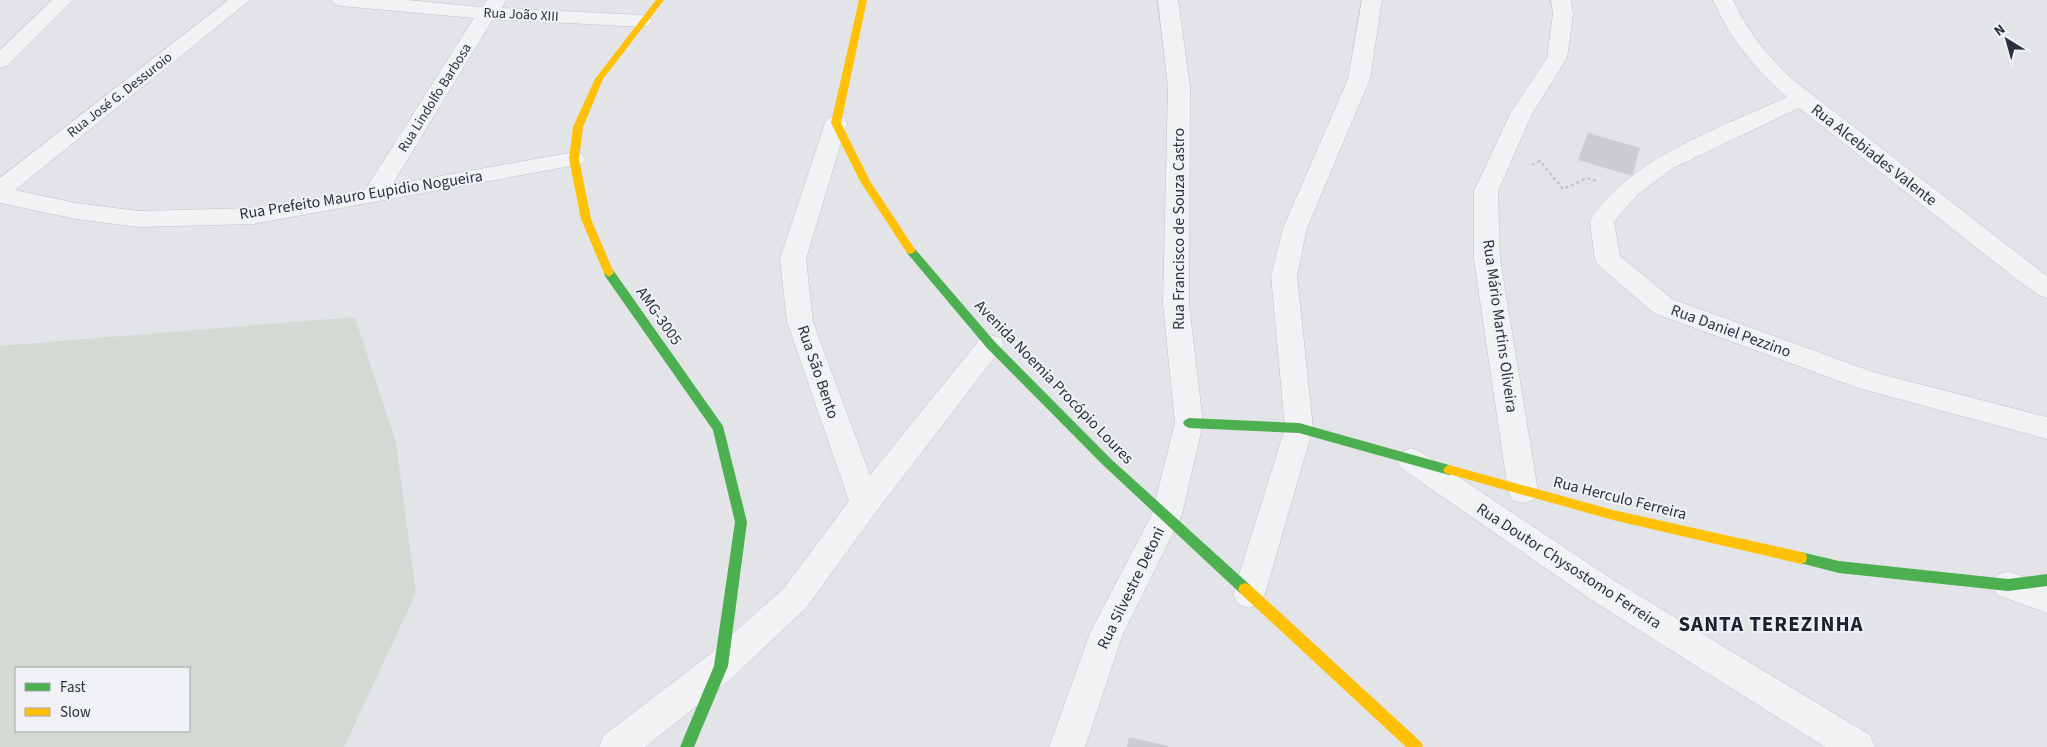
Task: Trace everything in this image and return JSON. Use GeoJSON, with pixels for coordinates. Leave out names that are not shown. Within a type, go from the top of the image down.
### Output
{"type":"FeatureCollection","features":[{"type":"Feature","properties":{"kind":"street"},"geometry":{"type":"LineString","coordinates":[[0,62],[63,0]]}},
{"type":"Feature","properties":{"kind":"street","name":"Rua José G. Dessuroio"},"geometry":{"type":"LineString","coordinates":[[0,190],[240,0]]}},
{"type":"Feature","properties":{"kind":"street","name":"Rua João XIII"},"geometry":{"type":"LineString","coordinates":[[341,0],[493,7],[642,21]]}},
{"type":"Feature","properties":{"kind":"street","name":"AMG-3005"},"geometry":{"type":"LineString","coordinates":[[660,0],[599,79],[578,127],[574,159],[586,219],[610,275],[719,429],[741,522],[721,666],[687,747]]}},
{"type":"Feature","properties":{"kind":"street","name":"Rua Francisco de Souza Castro"},"geometry":{"type":"LineString","coordinates":[[1167,515],[1189,423],[1176,304],[1179,87],[1168,0]]}},
{"type":"Feature","properties":{"kind":"street"},"geometry":{"type":"LineString","coordinates":[[1249,594],[1299,428],[1284,276],[1295,228],[1359,79],[1367,40],[1372,0]]}},
{"type":"Feature","properties":{"kind":"street","name":"Rua Mário Martins Oliveira"},"geometry":{"type":"LineString","coordinates":[[1524,491],[1487,259],[1486,191],[1521,114],[1557,58],[1563,14],[1561,0]]}},
{"type":"Feature","properties":{"kind":"street","name":"Rua Alcebiades Valente"},"geometry":{"type":"LineString","coordinates":[[1723,0],[1729,17],[1751,50],[1802,98],[2047,289]]}},
{"type":"Feature","properties":{"kind":"street"},"geometry":{"type":"LineString","coordinates":[[836,123],[866,5]]}},
{"type":"Feature","properties":{"kind":"street","name":"Rua Lindolfo Barbosa"},"geometry":{"type":"LineString","coordinates":[[373,196],[493,7]]}},
{"type":"Feature","properties":{"kind":"street","name":"Rua Daniel Pezzino"},"geometry":{"type":"LineString","coordinates":[[1802,98],[1665,163],[1627,192],[1602,221],[1608,260],[1662,306],[1868,381],[2029,425],[2047,428]]}},
{"type":"Feature","properties":{"kind":"street","name":"Avenida Noemia Procópio Loures"},"geometry":{"type":"LineString","coordinates":[[836,123],[865,181],[907,246],[991,345],[1108,462],[1416,747]]}},
{"type":"Feature","properties":{"kind":"street","name":"Rua São Bento"},"geometry":{"type":"LineString","coordinates":[[836,123],[794,259],[800,322],[865,503]]}},
{"type":"Feature","properties":{"kind":"street","name":"Rua Prefeito Mauro Eupidio Nogueira"},"geometry":{"type":"LineString","coordinates":[[0,195],[76,211],[138,219],[253,216],[574,159]]}},
{"type":"Feature","properties":{"kind":"street"},"geometry":{"type":"LineString","coordinates":[[617,747],[721,666],[796,598],[865,503],[991,345]]}},
{"type":"Feature","properties":{"kind":"street","name":"Rua Herculo Ferreira"},"geometry":{"type":"LineString","coordinates":[[1189,423],[1299,428],[1613,514],[1839,567],[2008,585],[2047,580]]}},
{"type":"Feature","properties":{"kind":"street","name":"Rua Doutor Chysostomo Ferreira"},"geometry":{"type":"LineString","coordinates":[[1411,460],[1604,591],[1857,747]]}},
{"type":"Feature","properties":{"kind":"street","name":"Rua Silvestre Detoni"},"geometry":{"type":"LineString","coordinates":[[1067,747],[1106,633],[1167,515]]}},
{"type":"Feature","properties":{"kind":"street"},"geometry":{"type":"LineString","coordinates":[[2008,585],[2047,599]]}},
{"type":"Feature","properties":{"kind":"path"},"geometry":{"type":"LineString","coordinates":[[1486,191],[1540,161],[1563,189],[1588,178],[1627,192]]}},
{"type":"Feature","properties":{"kind":"shaded area"},"geometry":{"type":"Polygon","coordinates":[[[355,317],[396,443],[416,593],[344,747],[0,747],[0,346],[355,317]]]}},
{"type":"Feature","properties":{"kind":"building"},"geometry":{"type":"Polygon","coordinates":[[[1588,133],[1640,148],[1632,176],[1578,160],[1588,133]]]}},
{"type":"Feature","properties":{"kind":"building"},"geometry":{"type":"Polygon","coordinates":[[[1129,737],[1168,746],[1168,747],[1127,747],[1129,737]]]}},
{"type":"Feature","properties":{"kind":"traffic: fast"},"geometry":{"type":"LineString","coordinates":[[911,251],[991,345],[1107,462],[1245,589]]}},
{"type":"Feature","properties":{"kind":"traffic: fast"},"geometry":{"type":"LineString","coordinates":[[609,273],[719,429],[741,522],[721,666],[687,747]]}},
{"type":"Feature","properties":{"kind":"traffic: fast"},"geometry":{"type":"LineString","coordinates":[[1189,423],[1299,428],[1449,470]]}},
{"type":"Feature","properties":{"kind":"traffic: fast"},"geometry":{"type":"LineString","coordinates":[[1801,558],[1839,567],[2008,585],[2047,580]]}},
{"type":"Feature","properties":{"kind":"traffic: slow"},"geometry":{"type":"LineString","coordinates":[[609,273],[586,219],[574,159],[578,127],[599,79],[660,0]]}},
{"type":"Feature","properties":{"kind":"traffic: slow"},"geometry":{"type":"LineString","coordinates":[[863,0],[836,123],[865,181],[911,251]]}},
{"type":"Feature","properties":{"kind":"traffic: slow"},"geometry":{"type":"LineString","coordinates":[[1449,470],[1613,515],[1801,558]]}},
{"type":"Feature","properties":{"kind":"traffic: slow"},"geometry":{"type":"LineString","coordinates":[[1245,589],[1416,747]]}},
{"type":"Feature","properties":{"kind":"district","name":"SANTA TEREZINHA"},"geometry":{"type":"Point","coordinates":[1771,624]}}]}
